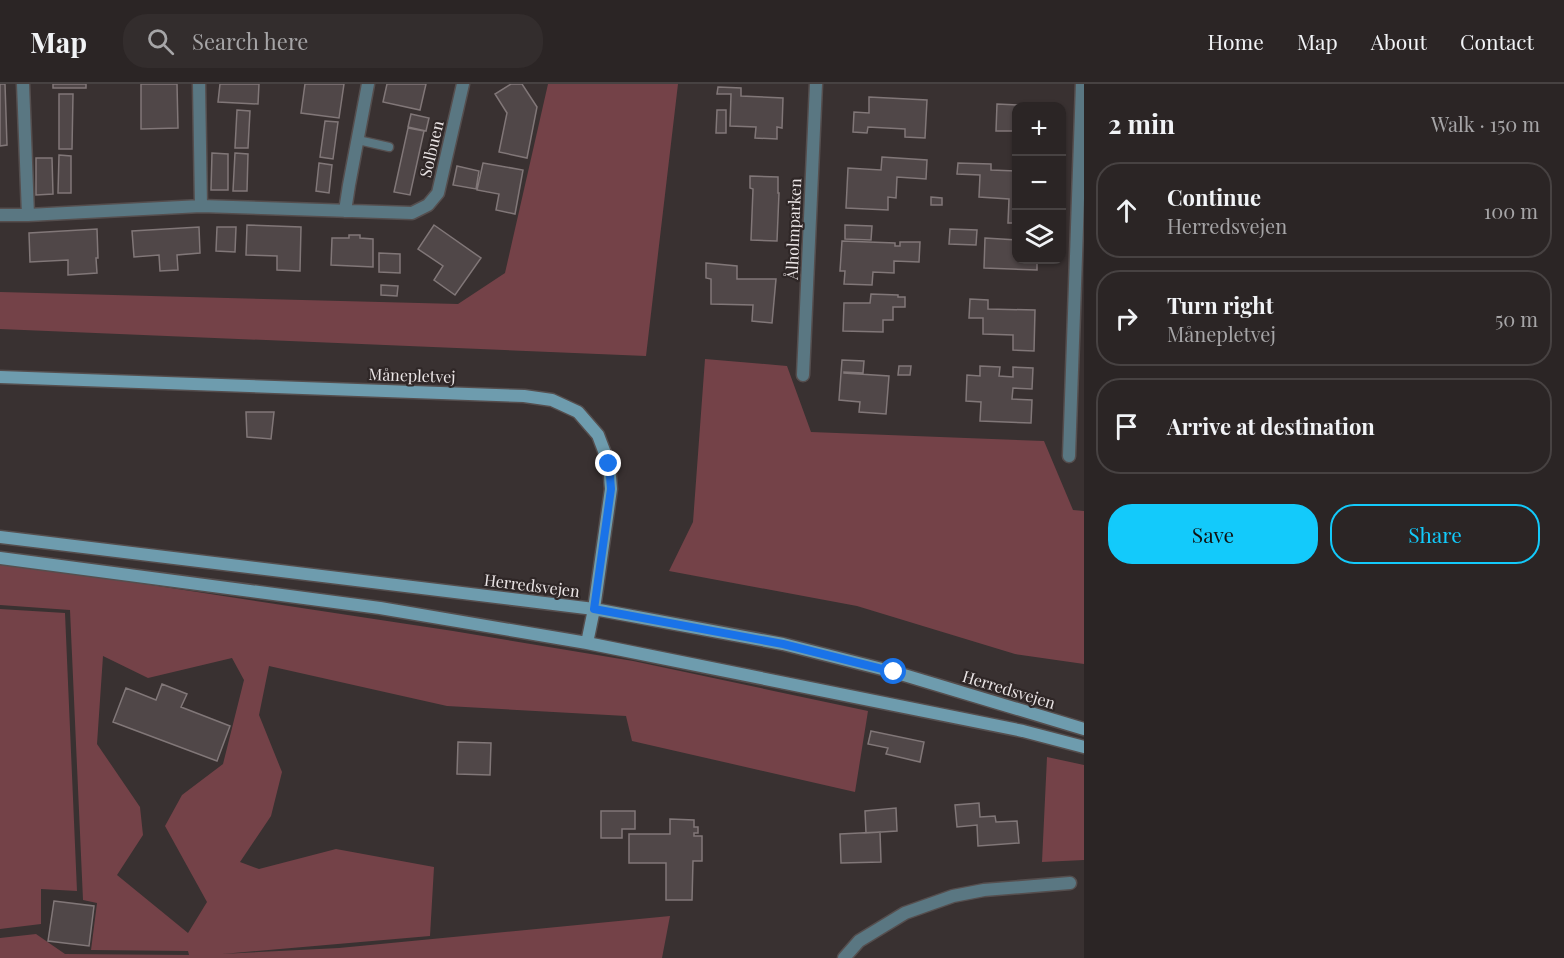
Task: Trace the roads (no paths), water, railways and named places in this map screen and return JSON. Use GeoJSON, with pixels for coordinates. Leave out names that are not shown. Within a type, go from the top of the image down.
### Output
{"type":"FeatureCollection","features":[{"type":"Feature","properties":{"kind":"street"},"geometry":{"type":"LineString","coordinates":[[24,84],[28,215]]}},
{"type":"Feature","properties":{"kind":"street"},"geometry":{"type":"LineString","coordinates":[[199,84],[201,206]]}},
{"type":"Feature","properties":{"kind":"street"},"geometry":{"type":"LineString","coordinates":[[345,211],[368,84]]}},
{"type":"Feature","properties":{"kind":"street","name":"Solbuen"},"geometry":{"type":"LineString","coordinates":[[0,215],[201,206],[412,213],[428,205],[438,194],[463,84]]}},
{"type":"Feature","properties":{"kind":"street","name":"Ålholmparken"},"geometry":{"type":"LineString","coordinates":[[803,375],[816,84]]}},
{"type":"Feature","properties":{"kind":"street"},"geometry":{"type":"LineString","coordinates":[[1069,456],[1080,226],[1082,84]]}},
{"type":"Feature","properties":{"kind":"street","name":"Månepletvej"},"geometry":{"type":"LineString","coordinates":[[0,377],[524,396],[552,400],[578,412],[598,435],[609,464],[611,489],[587,643]]}},
{"type":"Feature","properties":{"kind":"street","name":"Herredsvejen"},"geometry":{"type":"LineString","coordinates":[[0,537],[594,609],[794,647],[894,672],[1084,729]]}},
{"type":"Feature","properties":{"kind":"street"},"geometry":{"type":"LineString","coordinates":[[0,558],[380,608],[587,643],[1023,731],[1084,747]]}},
{"type":"Feature","properties":{"kind":"street"},"geometry":{"type":"LineString","coordinates":[[844,958],[859,941],[905,913],[954,896],[984,890],[1070,883]]}},
{"type":"Feature","properties":{"kind":"lane"},"geometry":{"type":"LineString","coordinates":[[358,140],[388,147]]}}]}
